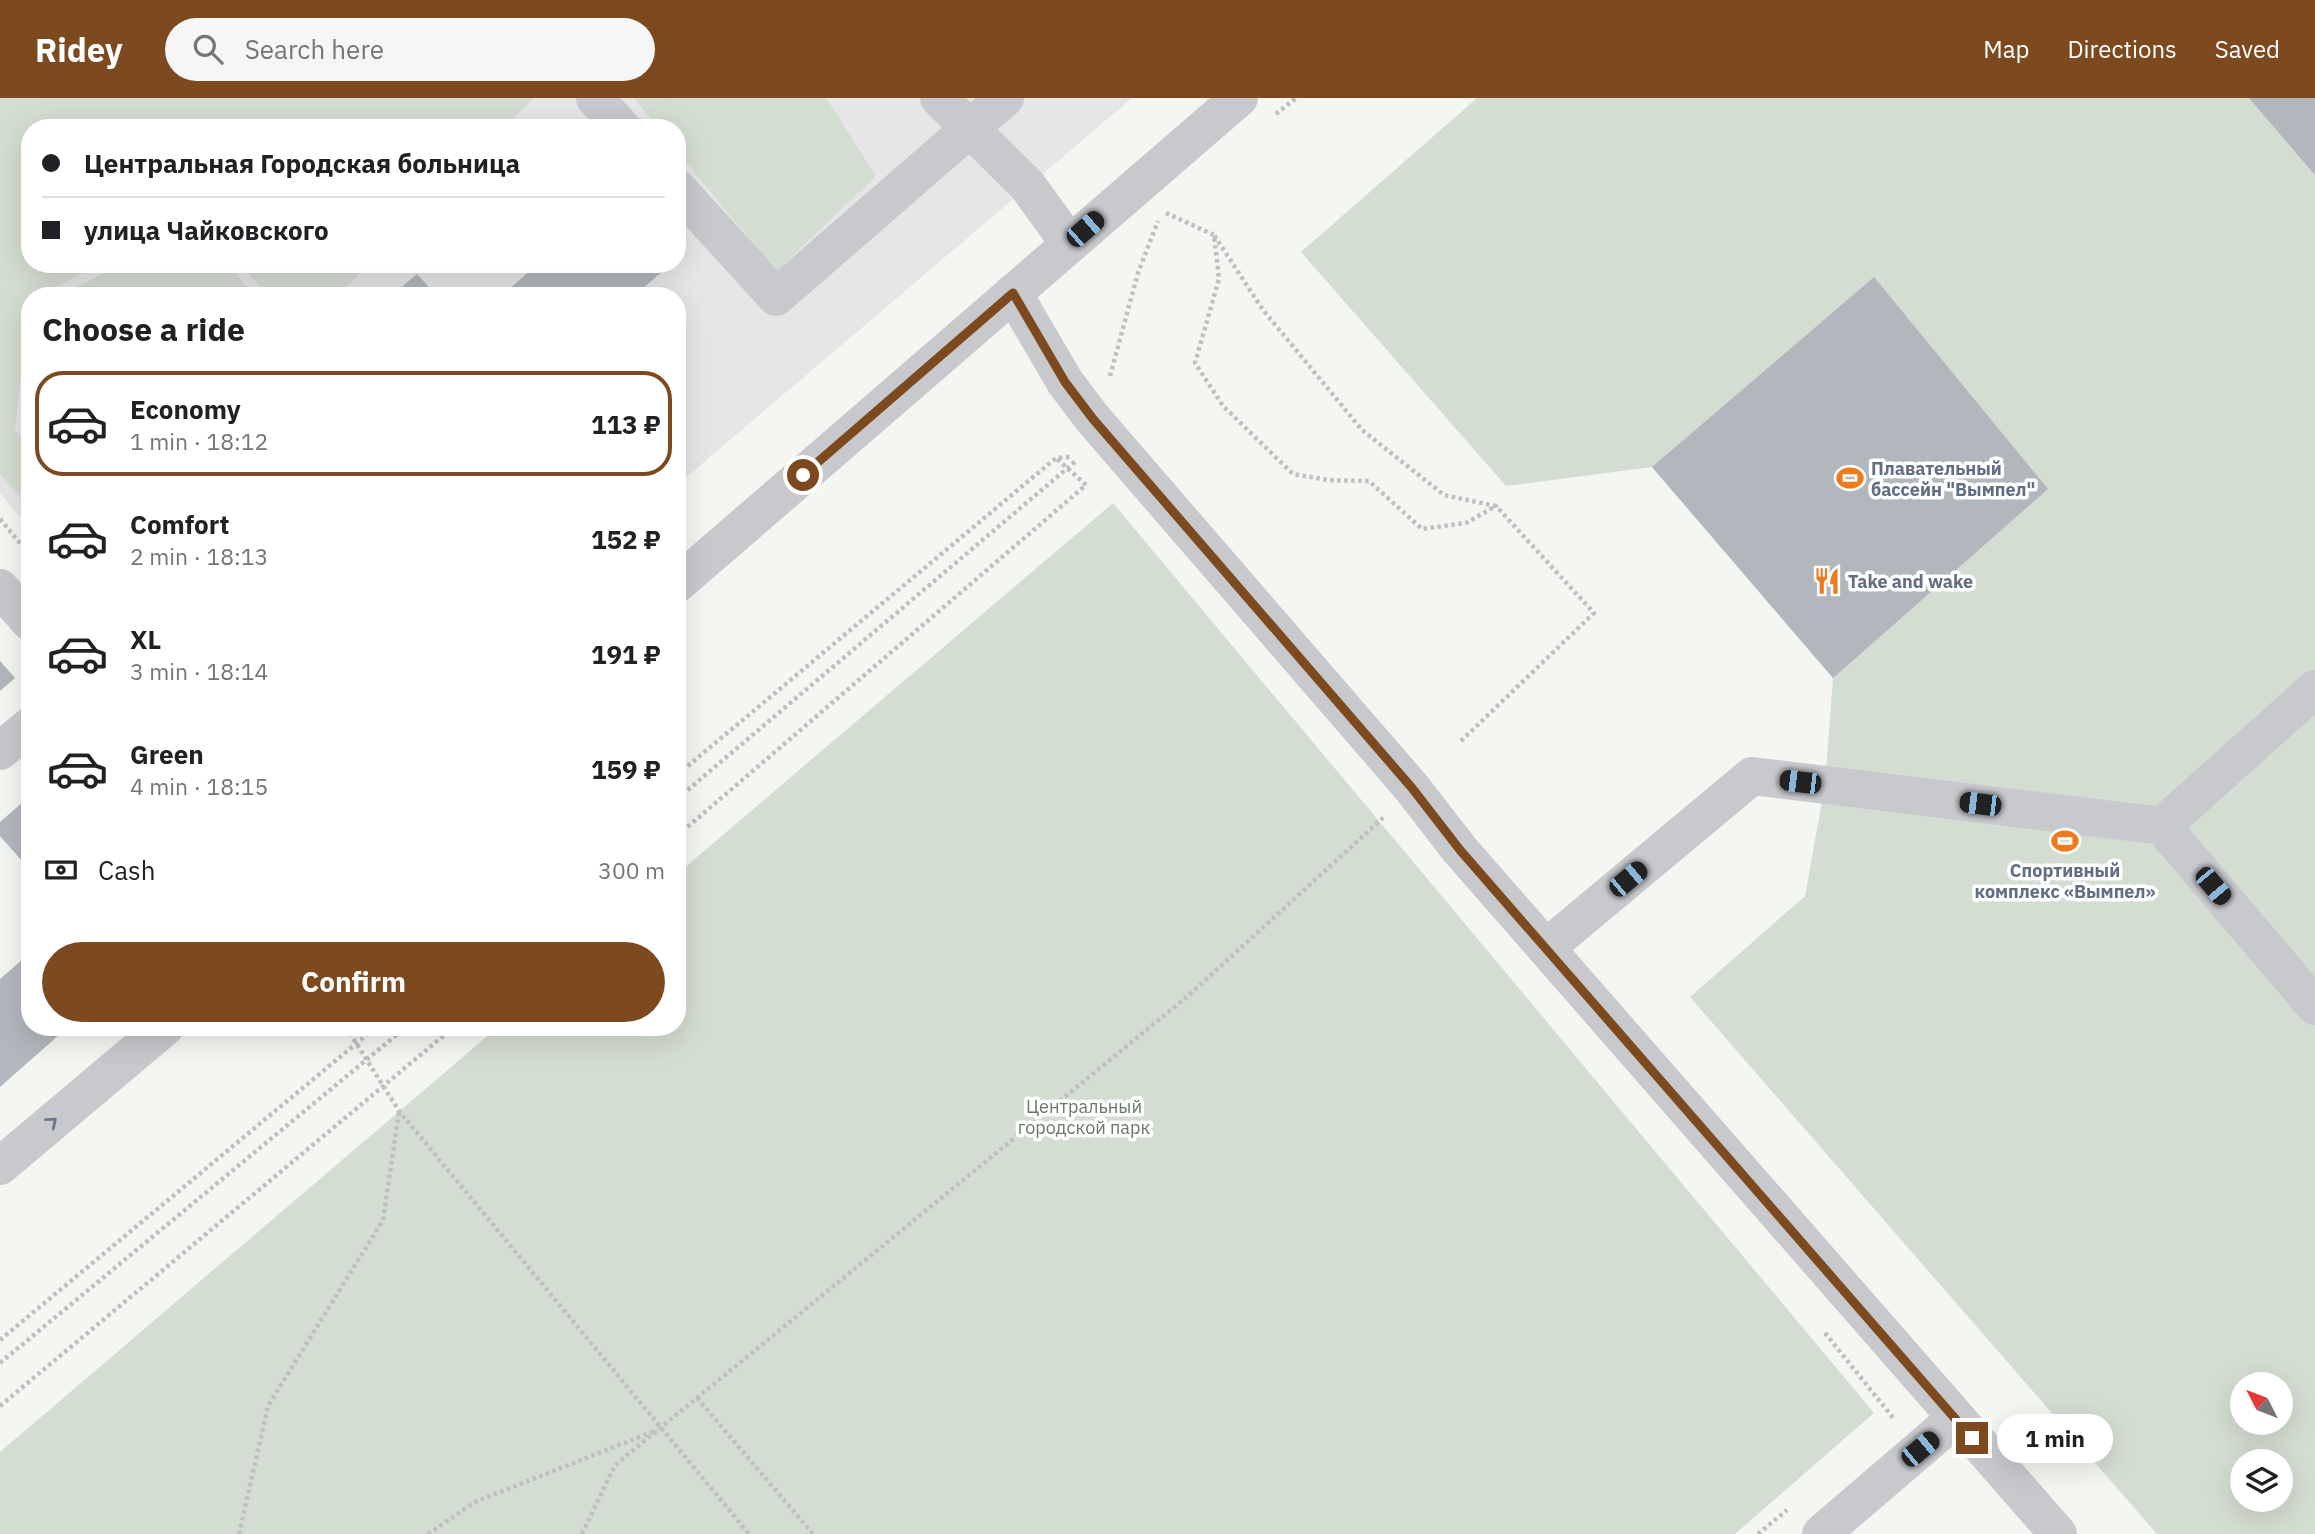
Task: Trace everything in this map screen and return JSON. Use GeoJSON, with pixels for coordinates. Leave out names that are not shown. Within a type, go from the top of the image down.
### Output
{"type":"FeatureCollection","features":[{"type":"Feature","properties":{"kind":"street"},"geometry":{"type":"LineString","coordinates":[[595,98],[614,119]]}},
{"type":"Feature","properties":{"kind":"street"},"geometry":{"type":"LineString","coordinates":[[939,98],[1027,185],[1069,243]]}},
{"type":"Feature","properties":{"kind":"street"},"geometry":{"type":"LineString","coordinates":[[686,198],[776,297],[1005,98]]}},
{"type":"Feature","properties":{"kind":"street"},"geometry":{"type":"LineString","coordinates":[[686,576],[1238,98]]}},
{"type":"Feature","properties":{"kind":"street"},"geometry":{"type":"LineString","coordinates":[[1013,293],[1065,382],[1093,419],[1546,948],[2058,1534]]}},
{"type":"Feature","properties":{"kind":"street"},"geometry":{"type":"LineString","coordinates":[[0,588],[21,612]]}},
{"type":"Feature","properties":{"kind":"street"},"geometry":{"type":"LineString","coordinates":[[2162,826],[2315,690]]}},
{"type":"Feature","properties":{"kind":"street"},"geometry":{"type":"LineString","coordinates":[[0,751],[21,734]]}},
{"type":"Feature","properties":{"kind":"street"},"geometry":{"type":"LineString","coordinates":[[1546,948],[1752,776],[2162,826],[2315,1006]]}},
{"type":"Feature","properties":{"kind":"street"},"geometry":{"type":"LineString","coordinates":[[0,1166],[154,1036]]}},
{"type":"Feature","properties":{"kind":"street"},"geometry":{"type":"LineString","coordinates":[[1821,1534],[1955,1419]]}},
{"type":"Feature","properties":{"kind":"path"},"geometry":{"type":"LineString","coordinates":[[1272,117],[1296,98]]}},
{"type":"Feature","properties":{"kind":"path"},"geometry":{"type":"LineString","coordinates":[[1155,208],[1214,235],[1263,310],[1362,430],[1444,495],[1496,506],[1594,613],[1461,741]]}},
{"type":"Feature","properties":{"kind":"path"},"geometry":{"type":"LineString","coordinates":[[1108,380],[1138,273],[1158,226],[1157,217]]}},
{"type":"Feature","properties":{"kind":"path"},"geometry":{"type":"LineString","coordinates":[[1214,235],[1219,279],[1195,362],[1223,406],[1293,474],[1328,480],[1369,481],[1422,529],[1466,523],[1496,506]]}},
{"type":"Feature","properties":{"kind":"path"},"geometry":{"type":"LineString","coordinates":[[686,767],[1056,458],[1079,457],[1069,469],[686,791]]}},
{"type":"Feature","properties":{"kind":"path"},"geometry":{"type":"LineString","coordinates":[[686,828],[1086,485],[1056,458]]}},
{"type":"Feature","properties":{"kind":"path"},"geometry":{"type":"LineString","coordinates":[[0,519],[21,544]]}},
{"type":"Feature","properties":{"kind":"path"},"geometry":{"type":"LineString","coordinates":[[582,1534],[615,1465],[1188,996],[1388,814]]}},
{"type":"Feature","properties":{"kind":"path"},"geometry":{"type":"LineString","coordinates":[[352,1036],[369,1058],[399,1111],[749,1534]]}},
{"type":"Feature","properties":{"kind":"path"},"geometry":{"type":"LineString","coordinates":[[0,1340],[365,1036]]}},
{"type":"Feature","properties":{"kind":"path"},"geometry":{"type":"LineString","coordinates":[[0,1363],[395,1036]]}},
{"type":"Feature","properties":{"kind":"path"},"geometry":{"type":"LineString","coordinates":[[0,1406],[444,1036]]}},
{"type":"Feature","properties":{"kind":"path"},"geometry":{"type":"LineString","coordinates":[[239,1534],[268,1406],[383,1220],[399,1111]]}},
{"type":"Feature","properties":{"kind":"path"},"geometry":{"type":"LineString","coordinates":[[697,1398],[813,1534]]}},
{"type":"Feature","properties":{"kind":"path"},"geometry":{"type":"LineString","coordinates":[[428,1534],[475,1502],[661,1429]]}},
{"type":"Feature","properties":{"kind":"shaded area"},"geometry":{"type":"Polygon","coordinates":[[[0,98],[1132,98],[686,477],[686,287],[21,287],[21,518],[0,493],[0,98]]]}},
{"type":"Feature","properties":{"kind":"green space"},"geometry":{"type":"Polygon","coordinates":[[[0,98],[534,98],[513,119],[21,119],[21,273],[83,273],[56,287],[21,287],[21,376],[15,430],[21,437],[21,498],[0,474],[0,98]]]}},
{"type":"Feature","properties":{"kind":"green space"},"geometry":{"type":"Polygon","coordinates":[[[634,98],[826,98],[876,176],[776,272],[686,162],[686,119],[651,119],[634,98]]]}},
{"type":"Feature","properties":{"kind":"green space","name":"Спортивный комплекс «Вымпел»"},"geometry":{"type":"Polygon","coordinates":[[[1477,98],[2315,98],[2315,1534],[2157,1534],[1690,997],[1805,896],[1825,785],[1833,678],[1652,467],[1506,486],[1301,252],[1477,98]]]}},
{"type":"Feature","properties":{"kind":"green space"},"geometry":{"type":"Polygon","coordinates":[[[104,273],[236,273],[247,287],[76,287],[104,273]]]}},
{"type":"Feature","properties":{"kind":"green space"},"geometry":{"type":"Polygon","coordinates":[[[248,273],[360,273],[347,287],[260,287],[248,273]]]}},
{"type":"Feature","properties":{"kind":"green space","name":"Центральный городской парк"},"geometry":{"type":"Polygon","coordinates":[[[1113,503],[1874,1413],[1735,1534],[0,1534],[0,1452],[487,1036],[686,1036],[686,866],[1113,503]]]}},
{"type":"Feature","properties":{"kind":"building"},"geometry":{"type":"Polygon","coordinates":[[[2249,98],[2315,98],[2315,175],[2249,98]]]}},
{"type":"Feature","properties":{"kind":"building"},"geometry":{"type":"Polygon","coordinates":[[[528,273],[660,273],[644,287],[511,287],[528,273]]]}},
{"type":"Feature","properties":{"kind":"building"},"geometry":{"type":"Polygon","coordinates":[[[417,274],[429,287],[402,287],[417,274]]]}},
{"type":"Feature","properties":{"kind":"building","name":"Плавательный бассейн \"Вымпел\""},"geometry":{"type":"Polygon","coordinates":[[[1874,277],[2048,489],[1833,678],[1652,467],[1874,277]]]}},
{"type":"Feature","properties":{"kind":"building"},"geometry":{"type":"Polygon","coordinates":[[[0,661],[15,678],[0,691],[0,661]]]}},
{"type":"Feature","properties":{"kind":"building"},"geometry":{"type":"Polygon","coordinates":[[[21,804],[21,860],[0,836],[0,822],[21,804]]]}},
{"type":"Feature","properties":{"kind":"building"},"geometry":{"type":"Polygon","coordinates":[[[21,961],[21,1036],[58,1036],[0,1087],[0,979],[21,961]]]}},
{"type":"Feature","properties":{"kind":"place","name":"Плавательный бассейн \"Вымпел\""},"geometry":{"type":"Point","coordinates":[1850,478]}},
{"type":"Feature","properties":{"kind":"place","name":"Take and wake"},"geometry":{"type":"Point","coordinates":[1827,581]}},
{"type":"Feature","properties":{"kind":"place","name":"Спортивный комплекс «Вымпел»"},"geometry":{"type":"Point","coordinates":[2065,841]}},
{"type":"Feature","properties":{"kind":"route"},"geometry":{"type":"LineString","coordinates":[[803,475],[1013,293],[1065,382],[1093,419],[1412,788],[1460,850],[1972,1438]]}}]}
